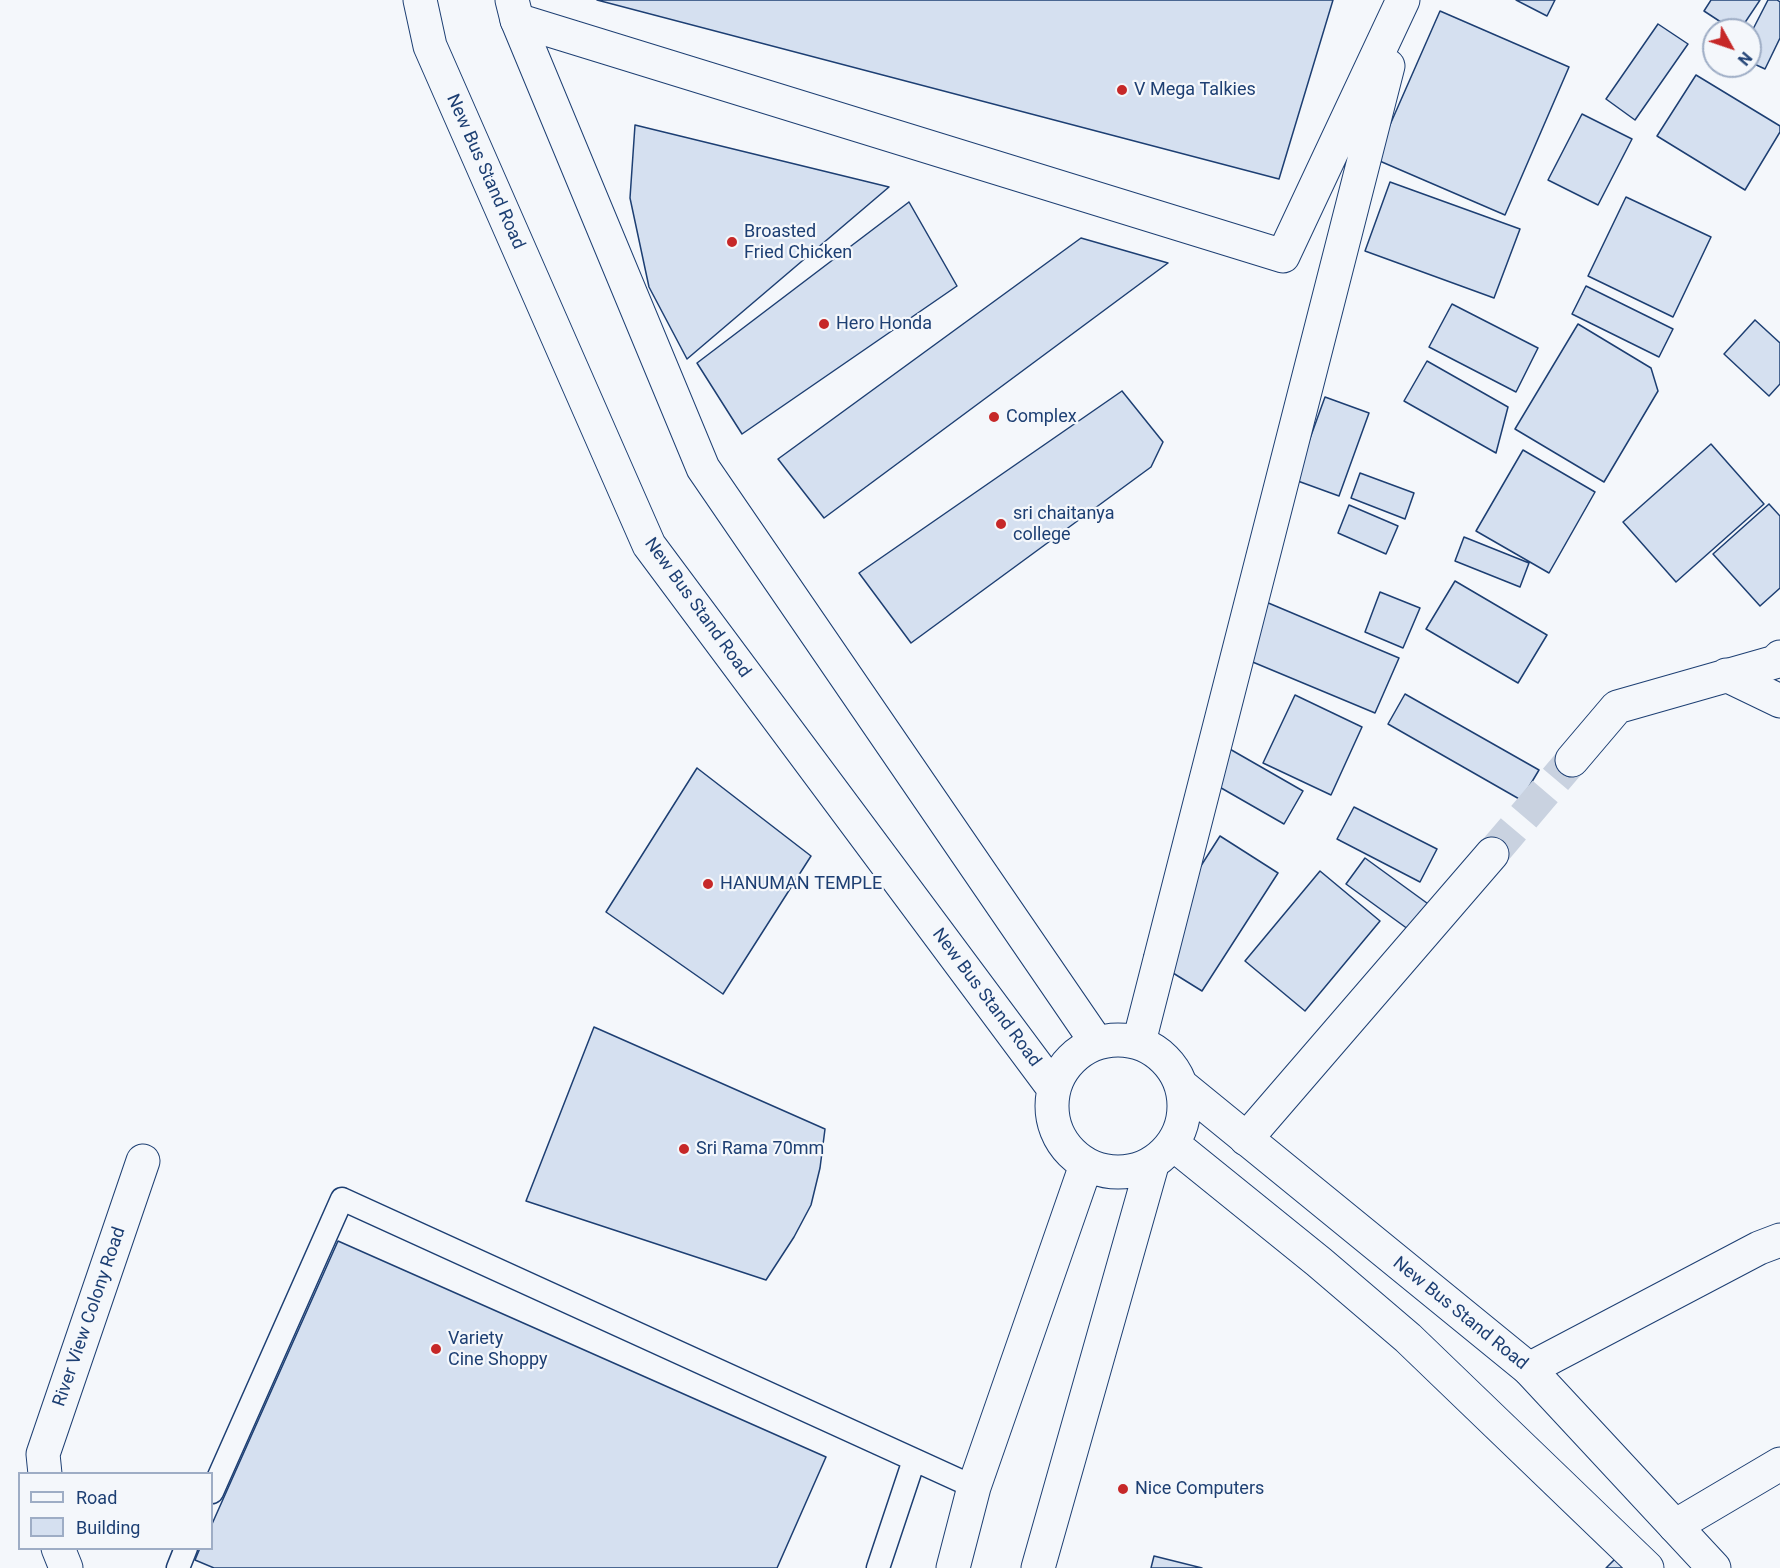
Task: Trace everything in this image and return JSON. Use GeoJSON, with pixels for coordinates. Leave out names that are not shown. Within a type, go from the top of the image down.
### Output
{"type":"FeatureCollection","features":[{"type":"Feature","properties":{"kind":"main road","name":"New Bus Stand Road"},"geometry":{"type":"LineString","coordinates":[[420,0],[430,46],[649,546],[1054,1089]]}},
{"type":"Feature","properties":{"kind":"main road"},"geometry":{"type":"LineString","coordinates":[[514,10],[1283,256],[1404,0]]}},
{"type":"Feature","properties":{"kind":"main road"},"geometry":{"type":"LineString","coordinates":[[1139,1042],[1404,0]]}},
{"type":"Feature","properties":{"kind":"main road"},"geometry":{"type":"LineString","coordinates":[[514,10],[703,468],[1097,1043]]}},
{"type":"Feature","properties":{"kind":"main road"},"geometry":{"type":"LineString","coordinates":[[1572,760],[1617,708],[1775,662],[1780,657]]}},
{"type":"Feature","properties":{"kind":"main road"},"geometry":{"type":"LineString","coordinates":[[1726,675],[1780,701]]}},
{"type":"Feature","properties":{"kind":"main road"},"geometry":{"type":"LineString","coordinates":[[1246,1139],[1492,854]]}},
{"type":"Feature","properties":{"kind":"main road"},"geometry":{"type":"LineString","coordinates":[[1117,1039],[1139,1042],[1158,1052],[1173,1067],[1182,1086],[1185,1109],[1181,1130],[1162,1154],[1131,1172],[1109,1173],[1086,1165],[1069,1152],[1057,1133],[1052,1111],[1054,1089],[1063,1069],[1078,1053],[1097,1043],[1117,1039]]}},
{"type":"Feature","properties":{"kind":"main road","name":"New Bus Stand Road"},"geometry":{"type":"LineString","coordinates":[[1182,1086],[1530,1369],[1714,1568]]}},
{"type":"Feature","properties":{"kind":"main road"},"geometry":{"type":"LineString","coordinates":[[1038,1568],[1162,1154]]}},
{"type":"Feature","properties":{"kind":"main road"},"geometry":{"type":"LineString","coordinates":[[1162,1154],[1319,1262],[1408,1338],[1647,1568]]}},
{"type":"Feature","properties":{"kind":"main road","name":"River View Colony Road"},"geometry":{"type":"LineString","coordinates":[[45,1472],[43,1454],[143,1161]]}},
{"type":"Feature","properties":{"kind":"main road"},"geometry":{"type":"LineString","coordinates":[[953,1568],[974,1487],[1086,1165]]}},
{"type":"Feature","properties":{"kind":"main road"},"geometry":{"type":"LineString","coordinates":[[1530,1369],[1759,1248],[1780,1240]]}},
{"type":"Feature","properties":{"kind":"main road"},"geometry":{"type":"LineString","coordinates":[[1675,1526],[1780,1464]]}},
{"type":"Feature","properties":{"kind":"main road"},"geometry":{"type":"LineString","coordinates":[[59,1550],[66,1568]]}},
{"type":"Feature","properties":{"kind":"lane"},"geometry":{"type":"LineString","coordinates":[[213,1490],[342,1199],[974,1487]]}},
{"type":"Feature","properties":{"kind":"lane"},"geometry":{"type":"LineString","coordinates":[[878,1568],[914,1460]]}},
{"type":"Feature","properties":{"kind":"lane"},"geometry":{"type":"LineString","coordinates":[[178,1568],[185,1550]]}},
{"type":"Feature","properties":{"kind":"building","name":"V Mega Talkies"},"geometry":{"type":"Polygon","coordinates":[[[597,0],[1333,0],[1279,179],[597,0]]]}},
{"type":"Feature","properties":{"kind":"building"},"geometry":{"type":"Polygon","coordinates":[[[1516,0],[1555,0],[1547,16],[1516,0]]]}},
{"type":"Feature","properties":{"kind":"building"},"geometry":{"type":"Polygon","coordinates":[[[1711,0],[1760,0],[1748,18],[1715,18],[1704,11],[1711,0]]]}},
{"type":"Feature","properties":{"kind":"building"},"geometry":{"type":"Polygon","coordinates":[[[1768,0],[1780,2],[1780,38],[1765,69],[1762,68],[1762,18],[1759,18],[1768,0]]]}},
{"type":"Feature","properties":{"kind":"building"},"geometry":{"type":"Polygon","coordinates":[[[1440,11],[1569,67],[1505,215],[1375,159],[1440,11]]]}},
{"type":"Feature","properties":{"kind":"building"},"geometry":{"type":"Polygon","coordinates":[[[1658,24],[1688,44],[1635,120],[1606,99],[1658,24]]]}},
{"type":"Feature","properties":{"kind":"building"},"geometry":{"type":"Polygon","coordinates":[[[1696,75],[1780,126],[1780,132],[1745,190],[1657,136],[1696,75]]]}},
{"type":"Feature","properties":{"kind":"building"},"geometry":{"type":"Polygon","coordinates":[[[1582,114],[1632,139],[1598,205],[1548,180],[1582,114]]]}},
{"type":"Feature","properties":{"kind":"building","name":"Broasted Fried Chicken"},"geometry":{"type":"Polygon","coordinates":[[[635,125],[889,187],[687,359],[649,287],[630,198],[635,125]]]}},
{"type":"Feature","properties":{"kind":"building"},"geometry":{"type":"Polygon","coordinates":[[[1390,182],[1520,229],[1494,298],[1365,251],[1390,182]]]}},
{"type":"Feature","properties":{"kind":"building"},"geometry":{"type":"Polygon","coordinates":[[[1626,197],[1711,237],[1673,317],[1588,276],[1626,197]]]}},
{"type":"Feature","properties":{"kind":"building","name":"Hero Honda"},"geometry":{"type":"Polygon","coordinates":[[[909,202],[957,286],[742,434],[697,363],[909,202]]]}},
{"type":"Feature","properties":{"kind":"building"},"geometry":{"type":"Polygon","coordinates":[[[1081,238],[1168,263],[824,518],[778,459],[1081,238]]]}},
{"type":"Feature","properties":{"kind":"building"},"geometry":{"type":"Polygon","coordinates":[[[1586,286],[1673,329],[1659,357],[1572,314],[1586,286]]]}},
{"type":"Feature","properties":{"kind":"building"},"geometry":{"type":"Polygon","coordinates":[[[1452,304],[1538,348],[1516,392],[1429,347],[1452,304]]]}},
{"type":"Feature","properties":{"kind":"building"},"geometry":{"type":"Polygon","coordinates":[[[1755,320],[1780,343],[1780,384],[1769,396],[1724,354],[1755,320]]]}},
{"type":"Feature","properties":{"kind":"building"},"geometry":{"type":"Polygon","coordinates":[[[1578,324],[1651,368],[1658,391],[1604,482],[1515,429],[1578,324]]]}},
{"type":"Feature","properties":{"kind":"building"},"geometry":{"type":"Polygon","coordinates":[[[1427,361],[1508,407],[1496,453],[1404,401],[1427,361]]]}},
{"type":"Feature","properties":{"kind":"building","name":"sri chaitanya college"},"geometry":{"type":"Polygon","coordinates":[[[1122,391],[1163,442],[1151,467],[911,643],[859,573],[1122,391]]]}},
{"type":"Feature","properties":{"kind":"building"},"geometry":{"type":"Polygon","coordinates":[[[1325,397],[1369,413],[1339,496],[1295,480],[1325,397]]]}},
{"type":"Feature","properties":{"kind":"building"},"geometry":{"type":"Polygon","coordinates":[[[1711,444],[1764,504],[1676,582],[1623,522],[1711,444]]]}},
{"type":"Feature","properties":{"kind":"building"},"geometry":{"type":"Polygon","coordinates":[[[1523,450],[1595,492],[1549,573],[1476,531],[1523,450]]]}},
{"type":"Feature","properties":{"kind":"building"},"geometry":{"type":"Polygon","coordinates":[[[1360,473],[1414,493],[1405,519],[1351,498],[1360,473]]]}},
{"type":"Feature","properties":{"kind":"building"},"geometry":{"type":"Polygon","coordinates":[[[1769,504],[1780,516],[1780,588],[1760,606],[1713,554],[1769,504]]]}},
{"type":"Feature","properties":{"kind":"building"},"geometry":{"type":"Polygon","coordinates":[[[1349,505],[1398,526],[1386,554],[1338,533],[1349,505]]]}},
{"type":"Feature","properties":{"kind":"building"},"geometry":{"type":"Polygon","coordinates":[[[1464,537],[1529,563],[1520,587],[1455,561],[1464,537]]]}},
{"type":"Feature","properties":{"kind":"building"},"geometry":{"type":"Polygon","coordinates":[[[1455,581],[1547,635],[1518,683],[1426,629],[1455,581]]]}},
{"type":"Feature","properties":{"kind":"building"},"geometry":{"type":"Polygon","coordinates":[[[1380,592],[1420,608],[1403,648],[1365,632],[1380,592]]]}},
{"type":"Feature","properties":{"kind":"building"},"geometry":{"type":"Polygon","coordinates":[[[1266,602],[1399,658],[1375,713],[1243,658],[1266,602]]]}},
{"type":"Feature","properties":{"kind":"building"},"geometry":{"type":"Polygon","coordinates":[[[1405,694],[1539,770],[1521,800],[1388,724],[1405,694]]]}},
{"type":"Feature","properties":{"kind":"building"},"geometry":{"type":"Polygon","coordinates":[[[1295,695],[1362,727],[1331,795],[1263,763],[1295,695]]]}},
{"type":"Feature","properties":{"kind":"building"},"geometry":{"type":"Polygon","coordinates":[[[1228,748],[1303,791],[1284,824],[1209,781],[1228,748]]]}},
{"type":"Feature","properties":{"kind":"building","name":"HANUMAN TEMPLE"},"geometry":{"type":"Polygon","coordinates":[[[697,768],[811,856],[723,994],[606,912],[697,768]]]}},
{"type":"Feature","properties":{"kind":"building"},"geometry":{"type":"Polygon","coordinates":[[[1354,807],[1437,849],[1420,882],[1337,839],[1354,807]]]}},
{"type":"Feature","properties":{"kind":"building"},"geometry":{"type":"Polygon","coordinates":[[[1220,836],[1278,873],[1202,991],[1144,955],[1220,836]]]}},
{"type":"Feature","properties":{"kind":"building"},"geometry":{"type":"Polygon","coordinates":[[[1365,858],[1431,906],[1412,932],[1346,884],[1365,858]]]}},
{"type":"Feature","properties":{"kind":"building"},"geometry":{"type":"Polygon","coordinates":[[[1320,871],[1380,921],[1305,1011],[1245,961],[1320,871]]]}},
{"type":"Feature","properties":{"kind":"building","name":"Sri Rama 70mm"},"geometry":{"type":"Polygon","coordinates":[[[594,1027],[825,1129],[820,1168],[811,1205],[794,1237],[766,1280],[526,1201],[594,1027]]]}},
{"type":"Feature","properties":{"kind":"building","name":"Variety Cine Shoppy"},"geometry":{"type":"Polygon","coordinates":[[[338,1241],[826,1457],[777,1568],[214,1568],[195,1560],[199,1550],[213,1550],[213,1522],[338,1241]]]}},
{"type":"Feature","properties":{"kind":"building"},"geometry":{"type":"Polygon","coordinates":[[[1154,1556],[1202,1568],[1151,1568],[1154,1556]]]}},
{"type":"Feature","properties":{"kind":"building"},"geometry":{"type":"Polygon","coordinates":[[[1617,1557],[1627,1568],[1606,1568],[1617,1557]]]}},
{"type":"Feature","properties":{"kind":"tunnel"},"geometry":{"type":"LineString","coordinates":[[1492,854],[1572,760]]}},
{"type":"Feature","properties":{"kind":"place","name":"V Mega Talkies"},"geometry":{"type":"Point","coordinates":[1122,90]}},
{"type":"Feature","properties":{"kind":"place","name":"Broasted Fried Chicken"},"geometry":{"type":"Point","coordinates":[732,242]}},
{"type":"Feature","properties":{"kind":"place","name":"Hero Honda"},"geometry":{"type":"Point","coordinates":[824,324]}},
{"type":"Feature","properties":{"kind":"place","name":"Complex"},"geometry":{"type":"Point","coordinates":[994,417]}},
{"type":"Feature","properties":{"kind":"place","name":"sri chaitanya college"},"geometry":{"type":"Point","coordinates":[1001,524]}},
{"type":"Feature","properties":{"kind":"place","name":"HANUMAN TEMPLE"},"geometry":{"type":"Point","coordinates":[708,884]}},
{"type":"Feature","properties":{"kind":"place","name":"Sri Rama 70mm"},"geometry":{"type":"Point","coordinates":[684,1149]}},
{"type":"Feature","properties":{"kind":"place","name":"Variety Cine Shoppy"},"geometry":{"type":"Point","coordinates":[436,1349]}},
{"type":"Feature","properties":{"kind":"place","name":"Nice Computers"},"geometry":{"type":"Point","coordinates":[1123,1489]}}]}
